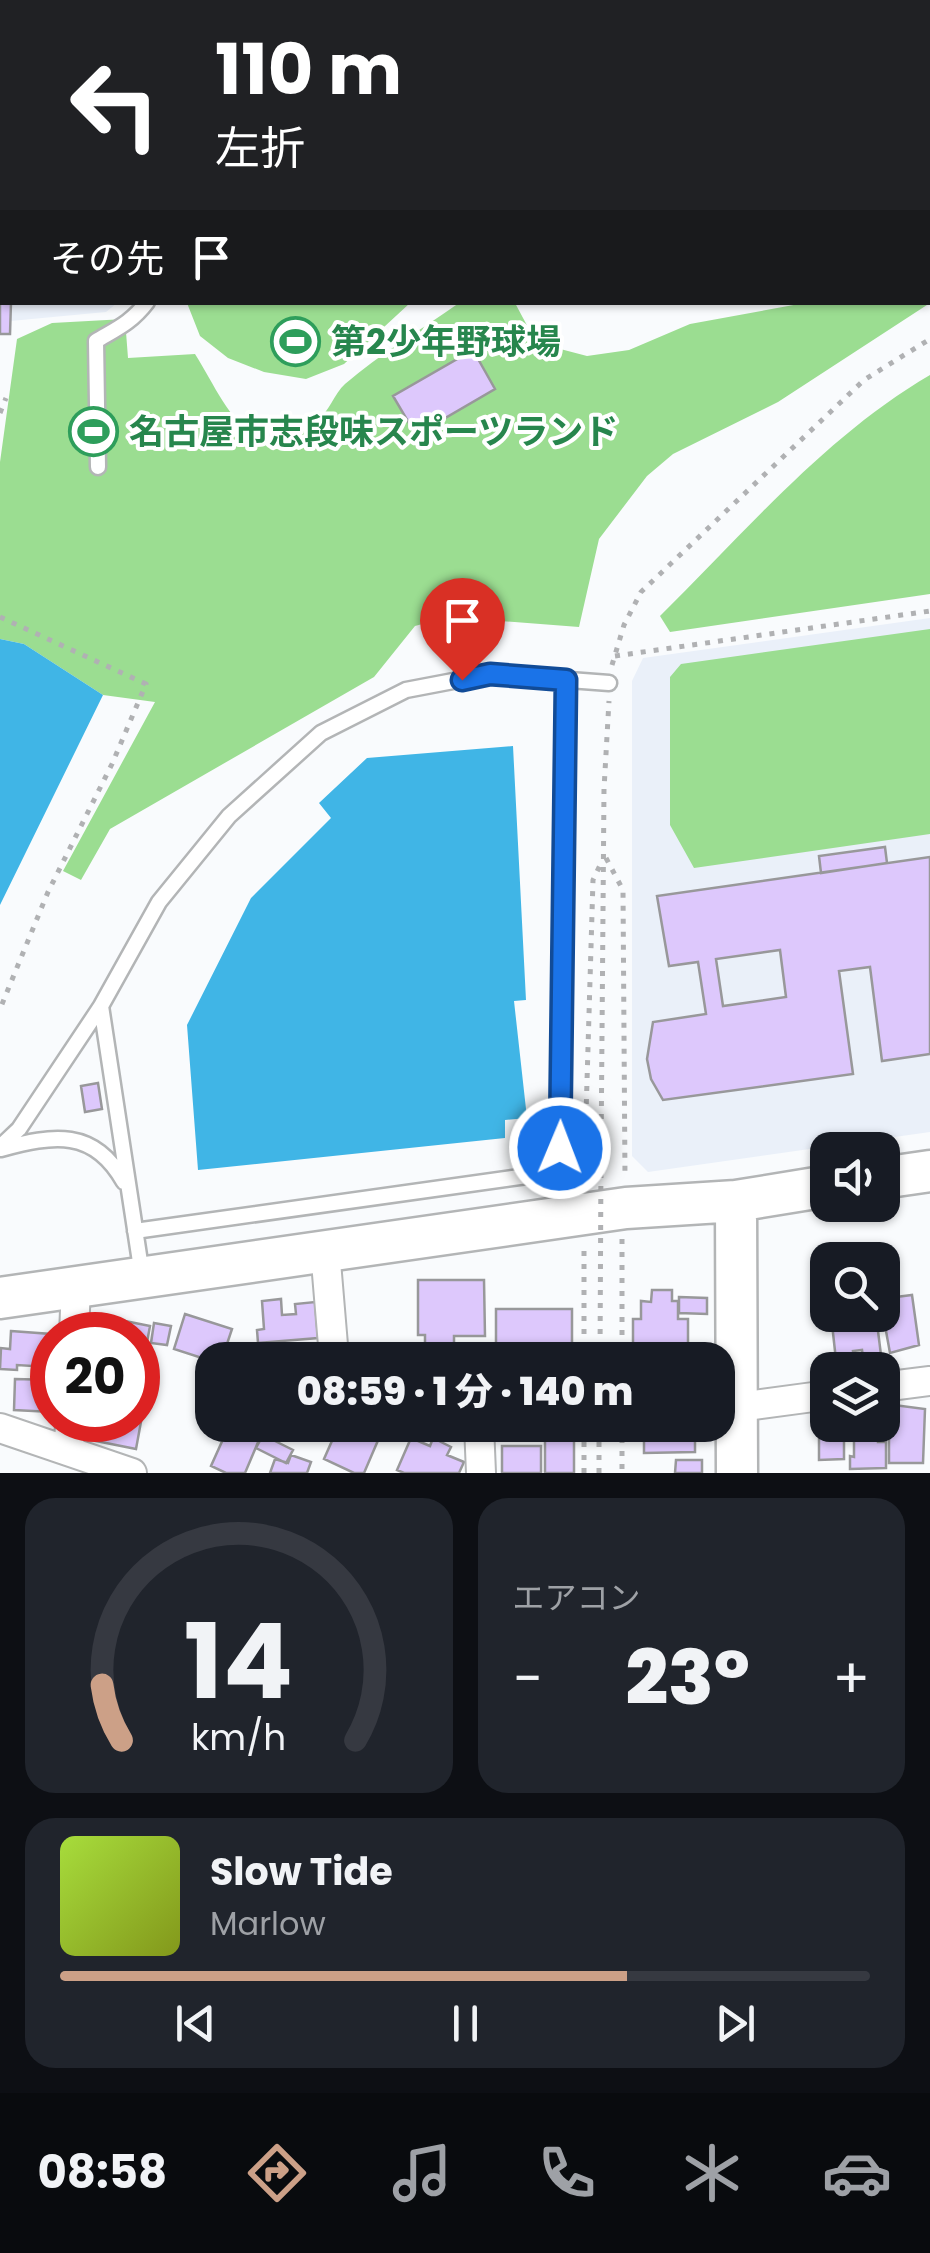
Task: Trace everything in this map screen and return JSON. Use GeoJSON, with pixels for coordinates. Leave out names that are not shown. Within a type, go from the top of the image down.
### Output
{"type":"FeatureCollection","features":[{"type":"Feature","properties":{"kind":"street"},"geometry":{"type":"LineString","coordinates":[[900,1175],[930,1171]]}},
{"type":"Feature","properties":{"kind":"street"},"geometry":{"type":"LineString","coordinates":[[0,1298],[626,1208],[736,1201],[810,1189]]}},
{"type":"Feature","properties":{"kind":"street"},"geometry":{"type":"LineString","coordinates":[[736,1201],[737,1473]]}},
{"type":"Feature","properties":{"kind":"street"},"geometry":{"type":"LineString","coordinates":[[325,1250],[333,1342]]}},
{"type":"Feature","properties":{"kind":"street"},"geometry":{"type":"LineString","coordinates":[[75,1312],[76,1285]]}},
{"type":"Feature","properties":{"kind":"street"},"geometry":{"type":"LineString","coordinates":[[900,1385],[930,1381]]}},
{"type":"Feature","properties":{"kind":"street"},"geometry":{"type":"LineString","coordinates":[[738,1407],[810,1397]]}},
{"type":"Feature","properties":{"kind":"street"},"geometry":{"type":"LineString","coordinates":[[0,1428],[132,1473]]}},
{"type":"Feature","properties":{"kind":"street"},"geometry":{"type":"LineString","coordinates":[[69,1442],[69,1451]]}},
{"type":"Feature","properties":{"kind":"street"},"geometry":{"type":"LineString","coordinates":[[480,1442],[481,1473]]}},
{"type":"Feature","properties":{"kind":"lane"},"geometry":{"type":"LineString","coordinates":[[98,467],[96,341],[116,333],[136,318],[144,305]]}},
{"type":"Feature","properties":{"kind":"lane"},"geometry":{"type":"LineString","coordinates":[[0,1148],[29,1116],[101,1006],[159,902],[229,816],[321,733],[406,690],[490,674],[609,683]]}},
{"type":"Feature","properties":{"kind":"lane"},"geometry":{"type":"LineString","coordinates":[[135,1230],[534,1174],[552,1166],[560,1148],[566,680]]}},
{"type":"Feature","properties":{"kind":"lane"},"geometry":{"type":"LineString","coordinates":[[101,1006],[142,1276]]}},
{"type":"Feature","properties":{"kind":"lane"},"geometry":{"type":"LineString","coordinates":[[0,1148],[43,1138],[93,1144],[112,1161],[130,1193]]}},
{"type":"Feature","properties":{"kind":"path"},"geometry":{"type":"LineString","coordinates":[[600,1342],[604,789],[609,683],[624,625],[640,592],[864,380],[930,339]]}},
{"type":"Feature","properties":{"kind":"path"},"geometry":{"type":"LineString","coordinates":[[0,413],[6,398]]}},
{"type":"Feature","properties":{"kind":"path"},"geometry":{"type":"LineString","coordinates":[[615,656],[930,611]]}},
{"type":"Feature","properties":{"kind":"path"},"geometry":{"type":"LineString","coordinates":[[0,617],[146,684],[112,764],[48,892],[0,1009]]}},
{"type":"Feature","properties":{"kind":"path"},"geometry":{"type":"LineString","coordinates":[[605,856],[623,890],[626,1208],[622,1241],[622,1342]]}},
{"type":"Feature","properties":{"kind":"path"},"geometry":{"type":"LineString","coordinates":[[584,1342],[583,1214],[592,880],[605,856]]}},
{"type":"Feature","properties":{"kind":"path"},"geometry":{"type":"LineString","coordinates":[[584,1442],[584,1473]]}},
{"type":"Feature","properties":{"kind":"path"},"geometry":{"type":"LineString","coordinates":[[599,1473],[600,1442]]}},
{"type":"Feature","properties":{"kind":"path"},"geometry":{"type":"LineString","coordinates":[[622,1442],[622,1473]]}},
{"type":"Feature","properties":{"kind":"shaded area"},"geometry":{"type":"Polygon","coordinates":[[[0,305],[115,305],[106,312],[0,322],[0,305]]]}},
{"type":"Feature","properties":{"kind":"shaded area"},"geometry":{"type":"Polygon","coordinates":[[[930,618],[930,1132],[900,1136],[900,1132],[810,1132],[810,1149],[648,1172],[632,1156],[632,681],[643,658],[930,618]]]}},
{"type":"Feature","properties":{"kind":"green space","name":"名古屋市志段味スポーツランド"},"geometry":{"type":"Polygon","coordinates":[[[188,305],[408,305],[344,364],[306,379],[264,372],[228,358],[200,336],[188,305]]]}},
{"type":"Feature","properties":{"kind":"green space"},"geometry":{"type":"Polygon","coordinates":[[[456,305],[516,305],[530,331],[545,345],[587,356],[629,350],[690,324],[794,305],[927,305],[778,402],[673,454],[647,476],[599,539],[579,627],[448,617],[415,626],[374,677],[110,829],[81,880],[63,871],[155,702],[103,695],[24,644],[0,639],[0,462],[17,339],[52,323],[125,319],[128,358],[195,354],[242,426],[257,436],[274,440],[294,435],[317,421],[345,384],[456,305]]]}},
{"type":"Feature","properties":{"kind":"green space"},"geometry":{"type":"Polygon","coordinates":[[[930,375],[930,594],[670,632],[660,616],[756,519],[856,426],[930,375]]]}},
{"type":"Feature","properties":{"kind":"green space"},"geometry":{"type":"Polygon","coordinates":[[[930,629],[930,834],[694,868],[670,825],[670,677],[681,664],[930,629]]]}},
{"type":"Feature","properties":{"kind":"water"},"geometry":{"type":"Polygon","coordinates":[[[0,639],[24,644],[103,695],[0,905],[0,639]]]}},
{"type":"Feature","properties":{"kind":"water"},"geometry":{"type":"Polygon","coordinates":[[[513,746],[526,1000],[514,1001],[527,1118],[505,1120],[505,1138],[198,1170],[187,1025],[251,898],[331,818],[319,803],[367,758],[513,746]]]}},
{"type":"Feature","properties":{"kind":"building"},"geometry":{"type":"Polygon","coordinates":[[[0,305],[11,305],[10,334],[0,334],[0,305]]]}},
{"type":"Feature","properties":{"kind":"building"},"geometry":{"type":"Polygon","coordinates":[[[473,350],[495,389],[416,435],[393,396],[473,350]]]}},
{"type":"Feature","properties":{"kind":"building"},"geometry":{"type":"Polygon","coordinates":[[[885,847],[887,863],[821,873],[819,856],[885,847]]]}},
{"type":"Feature","properties":{"kind":"building"},"geometry":{"type":"Polygon","coordinates":[[[930,857],[930,1054],[882,1061],[870,967],[839,971],[853,1074],[663,1100],[651,1079],[647,1059],[653,1022],[706,1014],[698,962],[669,966],[657,896],[930,857]],[[780,950],[716,959],[723,1006],[786,997],[780,950]]]}},
{"type":"Feature","properties":{"kind":"building"},"geometry":{"type":"Polygon","coordinates":[[[98,1083],[102,1109],[85,1112],[81,1086],[98,1083]]]}},
{"type":"Feature","properties":{"kind":"building"},"geometry":{"type":"Polygon","coordinates":[[[418,1280],[484,1280],[485,1336],[454,1336],[454,1342],[425,1342],[425,1335],[418,1335],[418,1280]]]}},
{"type":"Feature","properties":{"kind":"building"},"geometry":{"type":"Polygon","coordinates":[[[652,1290],[672,1290],[672,1301],[678,1301],[678,1319],[688,1319],[688,1342],[633,1342],[633,1319],[641,1319],[641,1301],[651,1302],[652,1290]]]}},
{"type":"Feature","properties":{"kind":"building"},"geometry":{"type":"Polygon","coordinates":[[[912,1295],[919,1345],[890,1352],[886,1332],[900,1332],[900,1296],[912,1295]]]}},
{"type":"Feature","properties":{"kind":"building"},"geometry":{"type":"Polygon","coordinates":[[[679,1297],[707,1298],[707,1314],[679,1313],[679,1297]]]}},
{"type":"Feature","properties":{"kind":"building"},"geometry":{"type":"Polygon","coordinates":[[[281,1299],[282,1315],[296,1314],[295,1304],[315,1302],[318,1338],[258,1342],[257,1330],[264,1329],[262,1301],[281,1299]]]}},
{"type":"Feature","properties":{"kind":"building"},"geometry":{"type":"Polygon","coordinates":[[[496,1309],[572,1309],[572,1342],[496,1342],[496,1309]]]}},
{"type":"Feature","properties":{"kind":"building"},"geometry":{"type":"Polygon","coordinates":[[[185,1314],[232,1329],[228,1342],[195,1342],[195,1356],[174,1349],[185,1314]]]}},
{"type":"Feature","properties":{"kind":"building"},"geometry":{"type":"Polygon","coordinates":[[[160,1324],[171,1326],[167,1345],[160,1344],[160,1324]]]}},
{"type":"Feature","properties":{"kind":"building"},"geometry":{"type":"Polygon","coordinates":[[[11,1331],[30,1332],[30,1366],[0,1369],[1,1348],[10,1349],[11,1331]]]}},
{"type":"Feature","properties":{"kind":"building"},"geometry":{"type":"Polygon","coordinates":[[[833,1332],[878,1332],[881,1352],[835,1352],[833,1332]]]}},
{"type":"Feature","properties":{"kind":"building"},"geometry":{"type":"Polygon","coordinates":[[[15,1379],[30,1379],[30,1411],[14,1410],[15,1379]]]}},
{"type":"Feature","properties":{"kind":"building"},"geometry":{"type":"Polygon","coordinates":[[[900,1406],[925,1409],[923,1463],[889,1463],[889,1442],[900,1442],[900,1406]]]}},
{"type":"Feature","properties":{"kind":"building"},"geometry":{"type":"Polygon","coordinates":[[[101,1442],[137,1442],[136,1449],[101,1442]]]}},
{"type":"Feature","properties":{"kind":"building"},"geometry":{"type":"Polygon","coordinates":[[[222,1442],[258,1442],[245,1473],[226,1473],[211,1466],[222,1442]]]}},
{"type":"Feature","properties":{"kind":"building"},"geometry":{"type":"Polygon","coordinates":[[[259,1442],[277,1442],[293,1450],[286,1463],[256,1448],[259,1442]]]}},
{"type":"Feature","properties":{"kind":"building"},"geometry":{"type":"Polygon","coordinates":[[[332,1442],[377,1442],[364,1473],[354,1473],[324,1459],[332,1442]]]}},
{"type":"Feature","properties":{"kind":"building"},"geometry":{"type":"Polygon","coordinates":[[[409,1442],[430,1446],[432,1442],[441,1442],[451,1447],[447,1455],[464,1462],[459,1473],[397,1470],[409,1442]]]}},
{"type":"Feature","properties":{"kind":"building"},"geometry":{"type":"Polygon","coordinates":[[[545,1442],[574,1442],[574,1473],[545,1473],[545,1442]]]}},
{"type":"Feature","properties":{"kind":"building"},"geometry":{"type":"Polygon","coordinates":[[[644,1442],[695,1442],[695,1452],[644,1453],[644,1442]]]}},
{"type":"Feature","properties":{"kind":"building"},"geometry":{"type":"Polygon","coordinates":[[[819,1442],[844,1442],[844,1459],[819,1460],[819,1442]]]}},
{"type":"Feature","properties":{"kind":"building"},"geometry":{"type":"Polygon","coordinates":[[[854,1442],[886,1442],[886,1468],[850,1469],[850,1456],[854,1457],[854,1442]]]}},
{"type":"Feature","properties":{"kind":"building"},"geometry":{"type":"Polygon","coordinates":[[[502,1446],[541,1446],[541,1473],[502,1473],[502,1446]]]}},
{"type":"Feature","properties":{"kind":"building"},"geometry":{"type":"Polygon","coordinates":[[[291,1455],[311,1462],[307,1473],[270,1473],[275,1459],[288,1463],[291,1455]]]}},
{"type":"Feature","properties":{"kind":"building"},"geometry":{"type":"Polygon","coordinates":[[[676,1460],[702,1460],[702,1473],[675,1473],[676,1460]]]}},
{"type":"Feature","properties":{"kind":"place","name":"第2少年野球場"},"geometry":{"type":"Point","coordinates":[296,341]}},
{"type":"Feature","properties":{"kind":"place","name":"名古屋市志段味スポーツランド"},"geometry":{"type":"Point","coordinates":[94,431]}},
{"type":"Feature","properties":{"kind":"route"},"geometry":{"type":"LineString","coordinates":[[462,680],[490,674],[566,680],[560,1148]]}}]}
